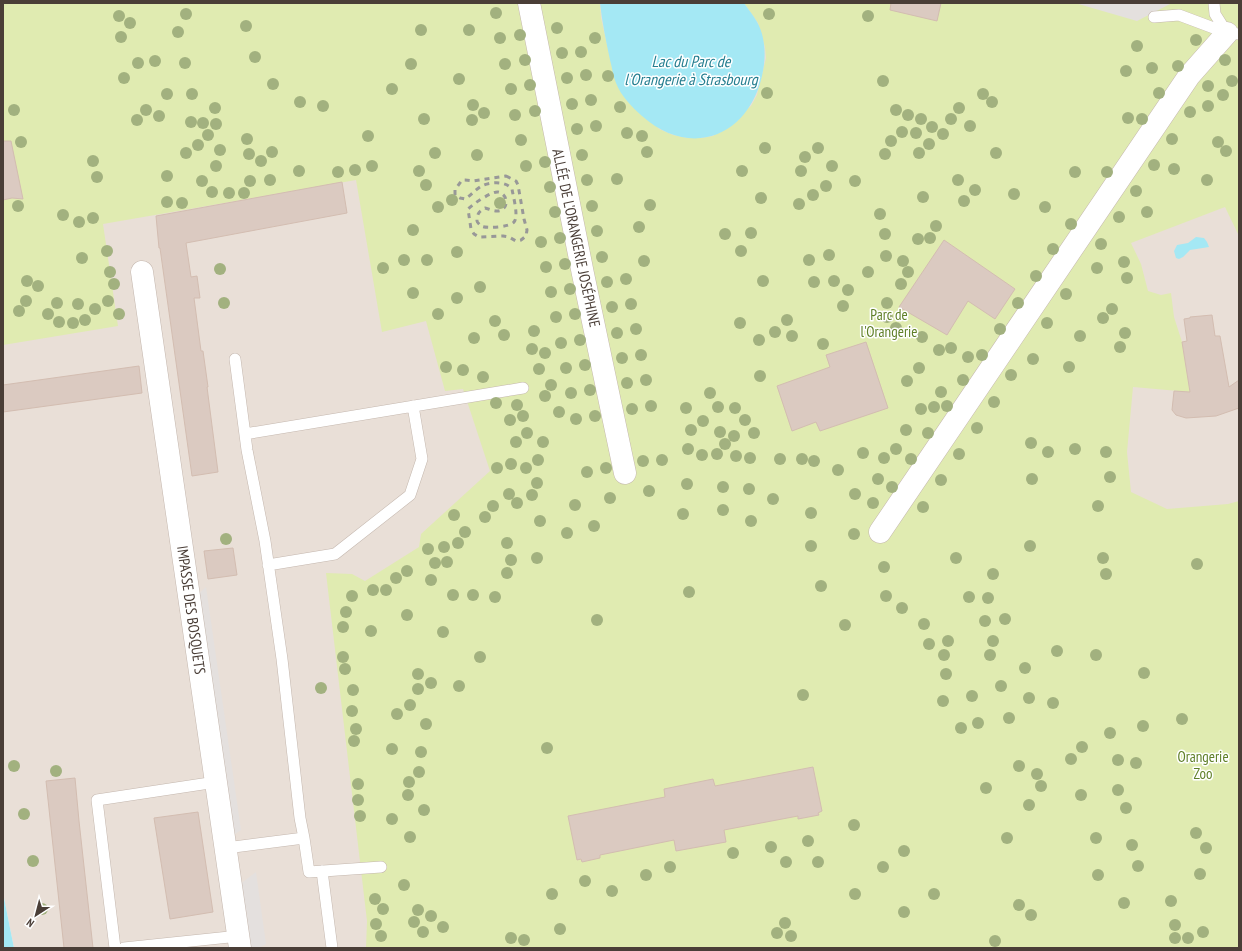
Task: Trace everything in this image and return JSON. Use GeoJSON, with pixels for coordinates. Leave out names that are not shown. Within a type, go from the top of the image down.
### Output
{"type":"FeatureCollection","features":[{"type":"Feature","properties":{"kind":"street","name":"ALLÉE DE L'ORANGERIE JOSÉPHINE"},"geometry":{"type":"LineString","coordinates":[[529,3],[583,274],[625,472]]}},
{"type":"Feature","properties":{"kind":"street"},"geometry":{"type":"LineString","coordinates":[[880,532],[1189,76],[1233,33]]}},
{"type":"Feature","properties":{"kind":"street","name":"IMPASSE DES BOSQUETS"},"geometry":{"type":"LineString","coordinates":[[142,272],[240,942]]}},
{"type":"Feature","properties":{"kind":"lane"},"geometry":{"type":"LineString","coordinates":[[1214,3],[1215,14],[1233,33]]}},
{"type":"Feature","properties":{"kind":"lane"},"geometry":{"type":"LineString","coordinates":[[1154,17],[1179,16],[1233,33]]}},
{"type":"Feature","properties":{"kind":"lane"},"geometry":{"type":"LineString","coordinates":[[235,358],[245,434],[268,565],[282,659],[300,818],[309,872],[381,867]]}},
{"type":"Feature","properties":{"kind":"lane"},"geometry":{"type":"LineString","coordinates":[[245,434],[523,388]]}},
{"type":"Feature","properties":{"kind":"lane"},"geometry":{"type":"LineString","coordinates":[[268,565],[335,554],[410,495],[422,459],[413,406]]}},
{"type":"Feature","properties":{"kind":"lane"},"geometry":{"type":"LineString","coordinates":[[115,948],[97,800],[216,782]]}},
{"type":"Feature","properties":{"kind":"lane"},"geometry":{"type":"LineString","coordinates":[[226,848],[304,838]]}},
{"type":"Feature","properties":{"kind":"lane"},"geometry":{"type":"LineString","coordinates":[[322,872],[332,948]]}},
{"type":"Feature","properties":{"kind":"lane"},"geometry":{"type":"LineString","coordinates":[[124,948],[240,942]]}},
{"type":"Feature","properties":{"kind":"shaded area","name":"Parc de l'Orangerie"},"geometry":{"type":"Polygon","coordinates":[[[3,3],[1239,3],[1239,948],[14,948],[3,893],[3,3]]]}},
{"type":"Feature","properties":{"kind":"shaded area"},"geometry":{"type":"Polygon","coordinates":[[[1075,3],[1172,3],[1137,21],[1075,3]]]}},
{"type":"Feature","properties":{"kind":"shaded area"},"geometry":{"type":"Polygon","coordinates":[[[206,587],[241,830],[228,839],[195,597],[206,587]]]}},
{"type":"Feature","properties":{"kind":"shaded area"},"geometry":{"type":"Polygon","coordinates":[[[256,872],[266,944],[259,948],[246,948],[236,887],[256,872]]]}},
{"type":"Feature","properties":{"kind":"green space","name":"Parc de l'Orangerie"},"geometry":{"type":"Polygon","coordinates":[[[3,3],[600,3],[601,18],[611,62],[659,129],[673,135],[688,138],[701,138],[713,136],[751,106],[757,95],[766,58],[765,47],[758,23],[744,3],[1239,3],[1239,236],[1225,207],[1131,243],[1141,264],[1148,291],[1161,295],[1171,293],[1174,317],[1182,342],[1190,392],[1133,387],[1127,452],[1131,492],[1167,509],[1228,504],[1239,501],[1239,948],[366,948],[367,921],[326,573],[352,574],[365,581],[419,547],[421,534],[490,471],[463,389],[445,391],[426,321],[382,332],[356,180],[103,224],[118,326],[3,345],[3,3]]]}},
{"type":"Feature","properties":{"kind":"water","name":"Lac du Parc de l'Orangerie à Strasbourg"},"geometry":{"type":"Polygon","coordinates":[[[600,3],[744,3],[761,30],[765,55],[762,76],[755,97],[744,114],[731,127],[715,135],[697,138],[679,136],[660,129],[642,116],[624,97],[615,80],[600,3]]]}},
{"type":"Feature","properties":{"kind":"water"},"geometry":{"type":"Polygon","coordinates":[[[1196,237],[1204,238],[1209,247],[1190,250],[1183,257],[1179,259],[1176,258],[1174,251],[1177,245],[1188,243],[1196,237]]]}},
{"type":"Feature","properties":{"kind":"water"},"geometry":{"type":"Polygon","coordinates":[[[3,893],[14,948],[3,948],[3,893]]]}},
{"type":"Feature","properties":{"kind":"building"},"geometry":{"type":"Polygon","coordinates":[[[891,3],[941,3],[937,21],[890,10],[891,3]]]}},
{"type":"Feature","properties":{"kind":"building"},"geometry":{"type":"Polygon","coordinates":[[[3,141],[11,141],[23,199],[12,198],[3,200],[3,141]]]}},
{"type":"Feature","properties":{"kind":"building"},"geometry":{"type":"Polygon","coordinates":[[[342,182],[347,213],[186,243],[191,277],[197,276],[200,298],[194,298],[201,351],[203,351],[208,387],[218,472],[192,476],[159,248],[156,216],[342,182]]]}},
{"type":"Feature","properties":{"kind":"building"},"geometry":{"type":"Polygon","coordinates":[[[944,240],[1015,289],[995,319],[968,301],[947,335],[899,307],[944,240]]]}},
{"type":"Feature","properties":{"kind":"building"},"geometry":{"type":"Polygon","coordinates":[[[1212,315],[1215,336],[1220,336],[1229,387],[1239,380],[1239,408],[1216,416],[1186,418],[1176,415],[1172,410],[1174,391],[1190,392],[1182,342],[1187,341],[1184,319],[1212,315]]]}},
{"type":"Feature","properties":{"kind":"building"},"geometry":{"type":"Polygon","coordinates":[[[866,342],[888,408],[820,431],[816,422],[792,431],[777,386],[830,367],[826,355],[866,342]]]}},
{"type":"Feature","properties":{"kind":"building"},"geometry":{"type":"Polygon","coordinates":[[[139,366],[142,393],[3,412],[3,385],[139,366]]]}},
{"type":"Feature","properties":{"kind":"building"},"geometry":{"type":"Polygon","coordinates":[[[233,548],[237,575],[208,579],[204,551],[233,548]]]}},
{"type":"Feature","properties":{"kind":"building"},"geometry":{"type":"Polygon","coordinates":[[[813,767],[822,811],[818,813],[819,815],[798,819],[798,816],[724,830],[726,842],[676,851],[674,840],[600,855],[600,858],[582,862],[581,859],[577,860],[568,816],[665,797],[664,789],[713,779],[715,786],[813,767]]]}},
{"type":"Feature","properties":{"kind":"building"},"geometry":{"type":"Polygon","coordinates":[[[75,778],[93,948],[64,948],[46,781],[75,778]]]}},
{"type":"Feature","properties":{"kind":"building"},"geometry":{"type":"Polygon","coordinates":[[[198,812],[213,912],[170,919],[154,818],[198,812]]]}},
{"type":"Feature","properties":{"kind":"railway"},"geometry":{"type":"LineString","coordinates":[[506,176],[516,181],[518,185],[527,230],[526,236],[521,240],[516,241],[509,237],[503,236],[479,237],[474,234],[471,229],[468,209],[478,201],[495,192],[502,193],[506,199],[504,208],[497,211],[485,208],[481,210],[477,216],[477,221],[484,227],[498,227],[512,224],[516,215],[512,189],[501,183],[487,184],[480,187],[465,199],[455,195],[455,190],[462,180],[473,181],[506,176]]}},
{"type":"Feature","properties":{"kind":"park label","name":"Orangerie Zoo"},"geometry":{"type":"Point","coordinates":[1203,766]}}]}
